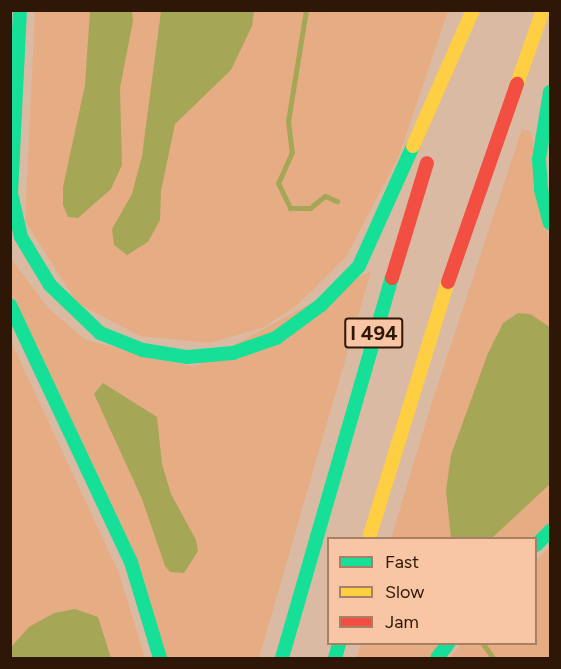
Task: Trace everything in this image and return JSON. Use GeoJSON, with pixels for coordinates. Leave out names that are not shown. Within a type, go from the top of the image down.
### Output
{"type":"FeatureCollection","features":[{"type":"Feature","properties":{"kind":"highway"},"geometry":{"type":"LineString","coordinates":[[20,10],[11,193],[21,237],[51,285],[100,333],[143,350],[187,357],[232,353],[276,338],[321,305],[359,266],[473,10]]}},
{"type":"Feature","properties":{"kind":"highway"},"geometry":{"type":"LineString","coordinates":[[440,124],[478,10]]}},
{"type":"Feature","properties":{"kind":"highway","name":"I 494"},"geometry":{"type":"LineString","coordinates":[[369,537],[449,279],[543,10]]}},
{"type":"Feature","properties":{"kind":"highway"},"geometry":{"type":"LineString","coordinates":[[550,92],[539,159],[541,190],[550,223]]}},
{"type":"Feature","properties":{"kind":"highway","name":"I 494"},"geometry":{"type":"LineString","coordinates":[[282,658],[343,437],[433,146]]}},
{"type":"Feature","properties":{"kind":"highway"},"geometry":{"type":"LineString","coordinates":[[10,304],[131,562],[160,658]]}},
{"type":"Feature","properties":{"kind":"highway"},"geometry":{"type":"LineString","coordinates":[[537,544],[550,531]]}},
{"type":"Feature","properties":{"kind":"highway"},"geometry":{"type":"LineString","coordinates":[[437,658],[447,645]]}},
{"type":"Feature","properties":{"kind":"shaded area"},"geometry":{"type":"Polygon","coordinates":[[[90,10],[132,11],[133,21],[120,88],[122,165],[111,189],[78,218],[68,217],[63,205],[63,187],[85,85],[90,10]]]}},
{"type":"Feature","properties":{"kind":"shaded area"},"geometry":{"type":"Polygon","coordinates":[[[35,11],[448,11],[399,156],[346,257],[297,305],[262,328],[209,343],[140,336],[77,303],[25,221],[35,11]]]}},
{"type":"Feature","properties":{"kind":"shaded area"},"geometry":{"type":"Polygon","coordinates":[[[161,11],[254,11],[252,26],[231,70],[175,124],[161,191],[160,220],[148,242],[127,255],[114,245],[112,229],[132,194],[142,156],[161,11]]]}},
{"type":"Feature","properties":{"kind":"shaded area"},"geometry":{"type":"Polygon","coordinates":[[[522,129],[531,132],[550,245],[550,524],[536,537],[391,537],[432,402],[522,129]]]}},
{"type":"Feature","properties":{"kind":"shaded area"},"geometry":{"type":"Polygon","coordinates":[[[10,257],[47,307],[86,340],[193,367],[371,271],[259,658],[167,658],[11,291],[10,257]]]}},
{"type":"Feature","properties":{"kind":"shaded area"},"geometry":{"type":"Polygon","coordinates":[[[518,313],[530,314],[550,327],[550,484],[493,537],[451,537],[446,491],[451,455],[488,353],[503,323],[518,313]]]}},
{"type":"Feature","properties":{"kind":"shaded area"},"geometry":{"type":"Polygon","coordinates":[[[10,339],[119,573],[145,658],[11,658],[10,339]]]}},
{"type":"Feature","properties":{"kind":"shaded area"},"geometry":{"type":"Polygon","coordinates":[[[103,383],[157,417],[162,464],[171,494],[196,540],[198,551],[184,573],[170,572],[165,566],[142,499],[94,394],[103,383]]]}},
{"type":"Feature","properties":{"kind":"shaded area"},"geometry":{"type":"Polygon","coordinates":[[[550,546],[550,658],[450,658],[460,645],[537,645],[537,559],[550,546]]]}},
{"type":"Feature","properties":{"kind":"shaded area"},"geometry":{"type":"Polygon","coordinates":[[[75,609],[98,617],[111,658],[11,658],[11,647],[29,627],[54,613],[75,609]]]}},
{"type":"Feature","properties":{"kind":"shaded area"},"geometry":{"type":"Polygon","coordinates":[[[361,645],[439,645],[428,658],[357,658],[361,645]]]}},
{"type":"Feature","properties":{"kind":"waterway"},"geometry":{"type":"LineString","coordinates":[[306,10],[288,121],[292,152],[278,183],[290,208],[310,208],[325,196],[337,201]]}},
{"type":"Feature","properties":{"kind":"waterway"},"geometry":{"type":"LineString","coordinates":[[484,645],[493,658]]}},
{"type":"Feature","properties":{"kind":"traffic: fast"},"geometry":{"type":"LineString","coordinates":[[20,10],[11,193],[21,237],[50,285],[100,333],[143,350],[187,357],[233,353],[276,338],[321,305],[359,266],[413,146]]}},
{"type":"Feature","properties":{"kind":"traffic: fast"},"geometry":{"type":"LineString","coordinates":[[550,92],[539,159],[541,190],[550,223]]}},
{"type":"Feature","properties":{"kind":"traffic: fast"},"geometry":{"type":"LineString","coordinates":[[282,658],[392,278]]}},
{"type":"Feature","properties":{"kind":"traffic: fast"},"geometry":{"type":"LineString","coordinates":[[10,305],[131,562],[160,658]]}},
{"type":"Feature","properties":{"kind":"traffic: fast"},"geometry":{"type":"LineString","coordinates":[[537,544],[550,531]]}},
{"type":"Feature","properties":{"kind":"traffic: fast"},"geometry":{"type":"LineString","coordinates":[[335,658],[339,645]]}},
{"type":"Feature","properties":{"kind":"traffic: fast"},"geometry":{"type":"LineString","coordinates":[[437,658],[447,645]]}},
{"type":"Feature","properties":{"kind":"traffic: slow"},"geometry":{"type":"LineString","coordinates":[[413,146],[473,10]]}},
{"type":"Feature","properties":{"kind":"traffic: slow"},"geometry":{"type":"LineString","coordinates":[[517,84],[543,10]]}},
{"type":"Feature","properties":{"kind":"traffic: slow"},"geometry":{"type":"LineString","coordinates":[[369,537],[448,282]]}},
{"type":"Feature","properties":{"kind":"traffic: jam"},"geometry":{"type":"LineString","coordinates":[[448,282],[517,84]]}},
{"type":"Feature","properties":{"kind":"traffic: jam"},"geometry":{"type":"LineString","coordinates":[[392,278],[427,163]]}}]}
